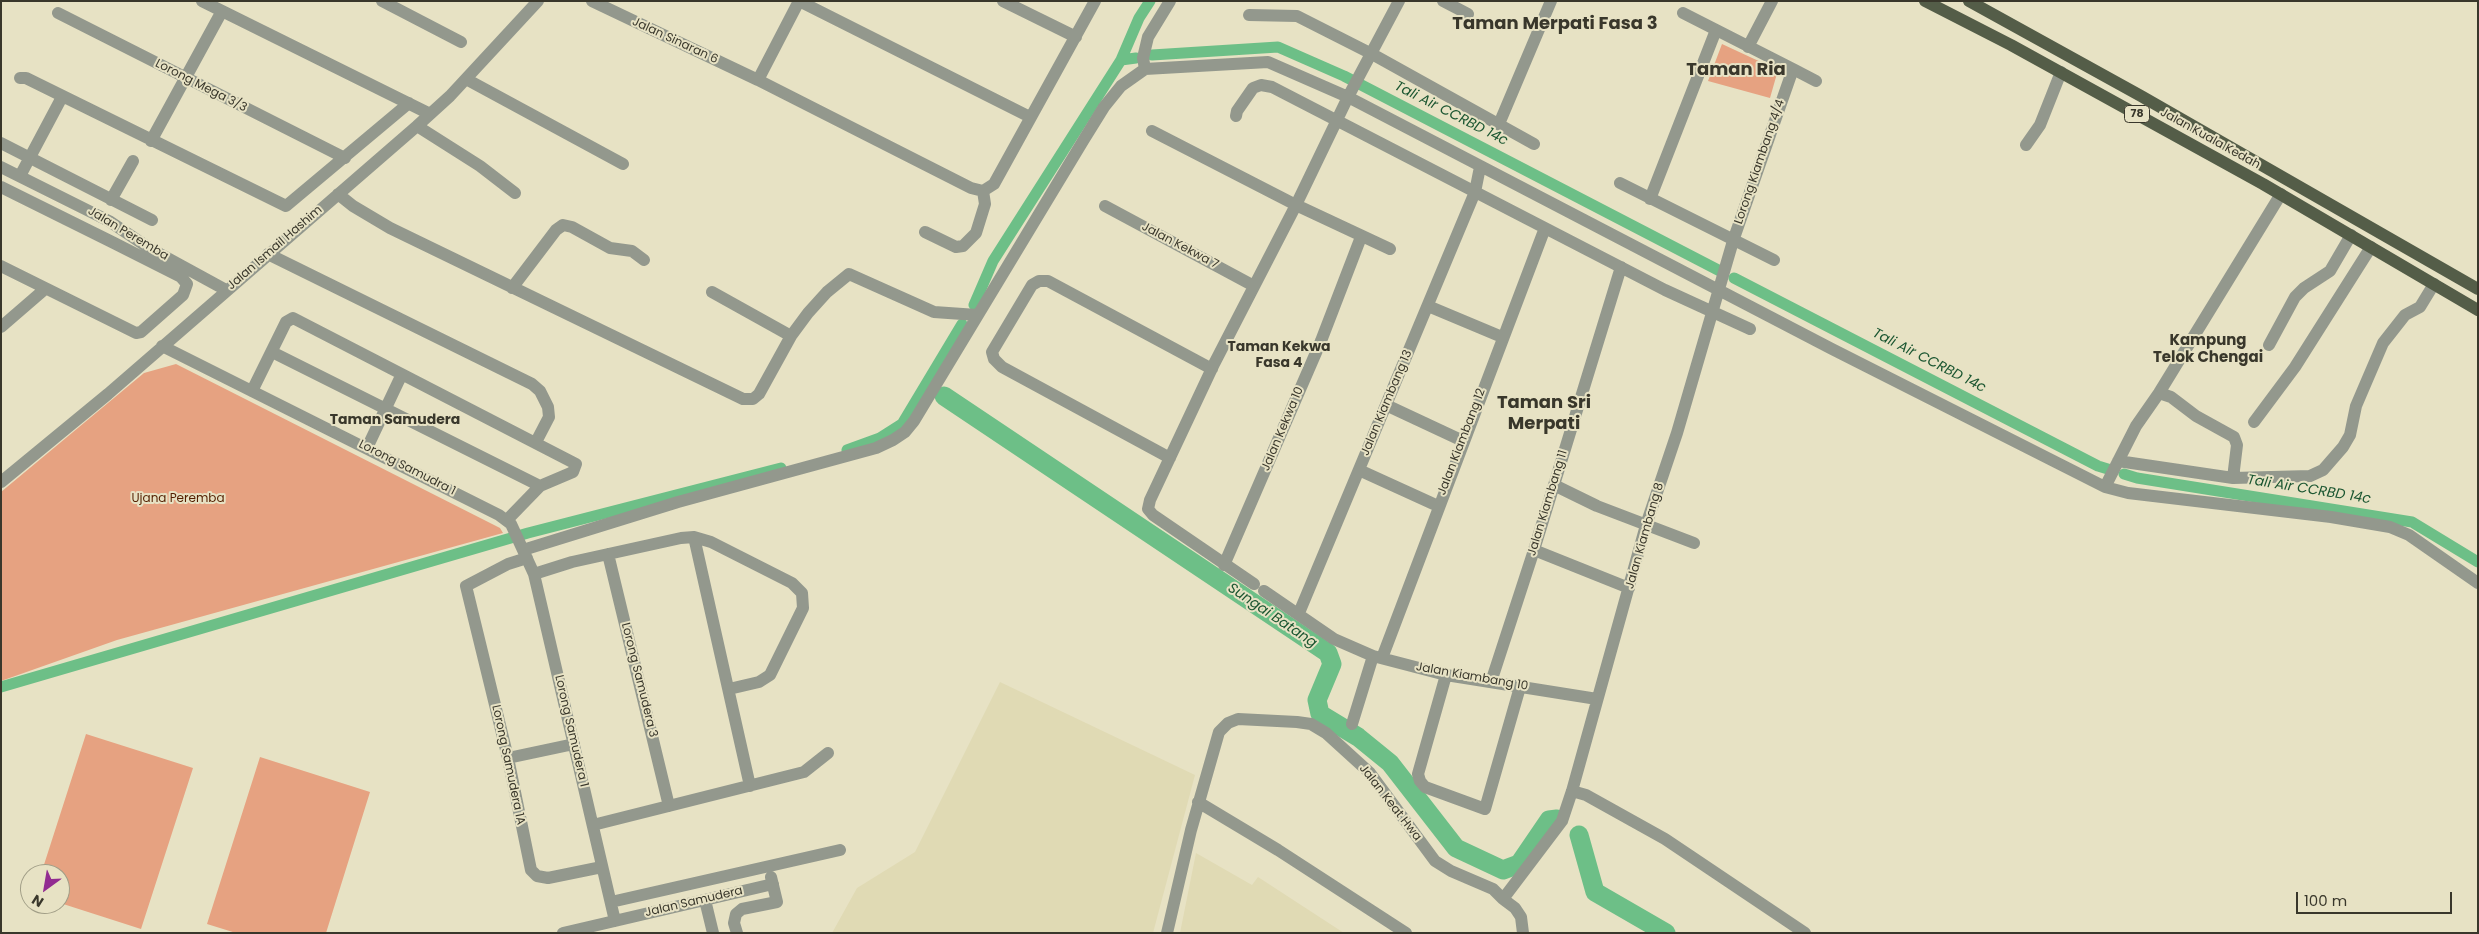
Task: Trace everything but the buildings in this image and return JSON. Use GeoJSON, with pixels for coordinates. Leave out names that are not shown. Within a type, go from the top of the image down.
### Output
{"type":"FeatureCollection","features":[{"type":"Feature","properties":{"kind":"main road","name":"Jalan Kuala Kedah"},"geometry":{"type":"LineString","coordinates":[[1925,1],[2061,72],[2281,194],[2478,310]]}},
{"type":"Feature","properties":{"kind":"main road","name":"Jalan Kuala Kedah"},"geometry":{"type":"LineString","coordinates":[[1969,1],[2199,129],[2478,289]]}},
{"type":"Feature","properties":{"kind":"main road"},"geometry":{"type":"LineString","coordinates":[[2199,129],[2207,136],[2265,170],[2267,176],[2263,184]]}},
{"type":"Feature","properties":{"kind":"main road"},"geometry":{"type":"LineString","coordinates":[[2411,270],[2420,255]]}},
{"type":"Feature","properties":{"kind":"street"},"geometry":{"type":"LineString","coordinates":[[202,1],[430,114]]}},
{"type":"Feature","properties":{"kind":"street"},"geometry":{"type":"LineString","coordinates":[[382,1],[461,42]]}},
{"type":"Feature","properties":{"kind":"street","name":"Jalan Ismail Hashim"},"geometry":{"type":"LineString","coordinates":[[1,482],[418,126],[466,79],[538,1]]}},
{"type":"Feature","properties":{"kind":"street","name":"Jalan Sinaran 6"},"geometry":{"type":"LineString","coordinates":[[592,1],[758,80],[971,188],[983,191]]}},
{"type":"Feature","properties":{"kind":"street"},"geometry":{"type":"LineString","coordinates":[[758,80],[799,1],[1030,117]]}},
{"type":"Feature","properties":{"kind":"street"},"geometry":{"type":"LineString","coordinates":[[1003,1],[1076,37]]}},
{"type":"Feature","properties":{"kind":"street"},"geometry":{"type":"LineString","coordinates":[[925,232],[956,247],[963,246],[976,233],[985,204],[983,191],[994,184],[1095,1]]}},
{"type":"Feature","properties":{"kind":"street"},"geometry":{"type":"LineString","coordinates":[[1145,69],[1144,58],[1148,37],[1170,1]]}},
{"type":"Feature","properties":{"kind":"street"},"geometry":{"type":"LineString","coordinates":[[1212,369],[1048,281],[1039,281],[1032,285],[992,352],[994,359],[1002,367],[1170,458],[1212,369],[1296,205],[1336,120],[1399,1]]}},
{"type":"Feature","properties":{"kind":"street"},"geometry":{"type":"LineString","coordinates":[[1443,1],[1468,14]]}},
{"type":"Feature","properties":{"kind":"street"},"geometry":{"type":"LineString","coordinates":[[1499,124],[1551,1]]}},
{"type":"Feature","properties":{"kind":"street"},"geometry":{"type":"LineString","coordinates":[[1748,47],[1772,1]]}},
{"type":"Feature","properties":{"kind":"street"},"geometry":{"type":"LineString","coordinates":[[151,141],[222,11]]}},
{"type":"Feature","properties":{"kind":"street","name":"Lorong Mega 3/3"},"geometry":{"type":"LineString","coordinates":[[58,12],[344,158]]}},
{"type":"Feature","properties":{"kind":"street"},"geometry":{"type":"LineString","coordinates":[[1683,13],[1816,81]]}},
{"type":"Feature","properties":{"kind":"street"},"geometry":{"type":"LineString","coordinates":[[1249,15],[1297,16],[1372,54],[1534,144]]}},
{"type":"Feature","properties":{"kind":"street"},"geometry":{"type":"LineString","coordinates":[[1650,199],[1716,30]]}},
{"type":"Feature","properties":{"kind":"street"},"geometry":{"type":"LineString","coordinates":[[524,550],[678,502],[876,448],[905,432],[914,422],[1104,107],[1121,86],[1145,69],[1268,62],[1350,93],[1480,167],[2104,487],[2128,493],[2331,517],[2390,527],[2409,535],[2478,583]]}},
{"type":"Feature","properties":{"kind":"street","name":"Lorong Kiambang 4/4"},"geometry":{"type":"LineString","coordinates":[[1725,269],[1793,69]]}},
{"type":"Feature","properties":{"kind":"street"},"geometry":{"type":"LineString","coordinates":[[2026,145],[2040,124],[2061,72]]}},
{"type":"Feature","properties":{"kind":"street"},"geometry":{"type":"LineString","coordinates":[[20,78],[26,78],[286,206],[409,103]]}},
{"type":"Feature","properties":{"kind":"street"},"geometry":{"type":"LineString","coordinates":[[466,79],[623,164]]}},
{"type":"Feature","properties":{"kind":"street"},"geometry":{"type":"LineString","coordinates":[[1236,116],[1253,88],[1261,85],[1272,87],[1621,267],[1713,313],[1750,329]]}},
{"type":"Feature","properties":{"kind":"street"},"geometry":{"type":"LineString","coordinates":[[20,176],[62,97]]}},
{"type":"Feature","properties":{"kind":"street"},"geometry":{"type":"LineString","coordinates":[[418,126],[480,166],[515,193]]}},
{"type":"Feature","properties":{"kind":"street"},"geometry":{"type":"LineString","coordinates":[[1152,131],[1296,205],[1390,249]]}},
{"type":"Feature","properties":{"kind":"street"},"geometry":{"type":"LineString","coordinates":[[1,143],[152,220]]}},
{"type":"Feature","properties":{"kind":"street"},"geometry":{"type":"LineString","coordinates":[[111,200],[133,161]]}},
{"type":"Feature","properties":{"kind":"street","name":"Jalan Peremba"},"geometry":{"type":"LineString","coordinates":[[1,167],[109,221],[149,248],[226,290]]}},
{"type":"Feature","properties":{"kind":"street","name":"Jalan Kiambang 13"},"geometry":{"type":"LineString","coordinates":[[1298,613],[1475,192],[1480,167]]}},
{"type":"Feature","properties":{"kind":"street"},"geometry":{"type":"LineString","coordinates":[[1620,183],[1774,260]]}},
{"type":"Feature","properties":{"kind":"street"},"geometry":{"type":"LineString","coordinates":[[1,187],[181,277],[187,284],[183,295],[141,332],[136,333],[1,266]]}},
{"type":"Feature","properties":{"kind":"street"},"geometry":{"type":"LineString","coordinates":[[338,194],[384,225],[743,399],[753,399],[760,394],[791,336],[817,302],[849,274],[934,312],[977,315]]}},
{"type":"Feature","properties":{"kind":"street"},"geometry":{"type":"LineString","coordinates":[[2104,487],[2136,426],[2159,393],[2281,194]]}},
{"type":"Feature","properties":{"kind":"street","name":"Jalan Kekwa 7"},"geometry":{"type":"LineString","coordinates":[[1105,206],[1254,286]]}},
{"type":"Feature","properties":{"kind":"street"},"geometry":{"type":"LineString","coordinates":[[512,288],[556,230],[563,225],[572,227],[610,248],[632,251],[644,260]]}},
{"type":"Feature","properties":{"kind":"street","name":"Jalan Kiambang 12"},"geometry":{"type":"LineString","coordinates":[[1352,724],[1545,228]]}},
{"type":"Feature","properties":{"kind":"street"},"geometry":{"type":"LineString","coordinates":[[2268,345],[2295,297],[2304,288],[2330,271],[2351,235]]}},
{"type":"Feature","properties":{"kind":"street","name":"Jalan Kekwa 10"},"geometry":{"type":"LineString","coordinates":[[1224,565],[1318,349],[1362,237]]}},
{"type":"Feature","properties":{"kind":"street"},"geometry":{"type":"LineString","coordinates":[[2254,422],[2295,367],[2371,247]]}},
{"type":"Feature","properties":{"kind":"street"},"geometry":{"type":"LineString","coordinates":[[268,254],[532,384],[540,391],[549,412],[549,416],[536,442]]}},
{"type":"Feature","properties":{"kind":"street","name":"Jalan Kiambang 11"},"geometry":{"type":"LineString","coordinates":[[1491,682],[1534,550],[1621,267]]}},
{"type":"Feature","properties":{"kind":"street","name":"Jalan Kiambang 8"},"geometry":{"type":"LineString","coordinates":[[1503,899],[1562,821],[1568,804],[1646,525],[1677,433],[1725,269]]}},
{"type":"Feature","properties":{"kind":"street"},"geometry":{"type":"LineString","coordinates":[[2118,461],[2233,478],[2310,476],[2322,470],[2343,447],[2350,435],[2356,406],[2384,343],[2405,315],[2420,306],[2434,284]]}},
{"type":"Feature","properties":{"kind":"street"},"geometry":{"type":"LineString","coordinates":[[1,327],[46,289]]}},
{"type":"Feature","properties":{"kind":"street"},"geometry":{"type":"LineString","coordinates":[[712,292],[791,336]]}},
{"type":"Feature","properties":{"kind":"street"},"geometry":{"type":"LineString","coordinates":[[1428,306],[1502,337]]}},
{"type":"Feature","properties":{"kind":"street"},"geometry":{"type":"LineString","coordinates":[[252,391],[286,322],[293,318],[402,376],[574,461],[576,466],[573,472],[540,486],[510,524]]}},
{"type":"Feature","properties":{"kind":"street","name":"Lorong Samudra 1"},"geometry":{"type":"LineString","coordinates":[[162,346],[367,448],[510,524]]}},
{"type":"Feature","properties":{"kind":"street"},"geometry":{"type":"LineString","coordinates":[[272,352],[540,486]]}},
{"type":"Feature","properties":{"kind":"street"},"geometry":{"type":"LineString","coordinates":[[367,448],[402,376]]}},
{"type":"Feature","properties":{"kind":"street"},"geometry":{"type":"LineString","coordinates":[[2159,393],[2171,397],[2196,416],[2234,437],[2237,445],[2233,478]]}},
{"type":"Feature","properties":{"kind":"street"},"geometry":{"type":"LineString","coordinates":[[1386,405],[1463,441]]}},
{"type":"Feature","properties":{"kind":"street","name":"Jalan Kiambang 10"},"geometry":{"type":"LineString","coordinates":[[1170,458],[1150,500],[1148,509],[1153,515],[1334,639],[1378,656],[1446,675],[1597,699]]}},
{"type":"Feature","properties":{"kind":"street"},"geometry":{"type":"LineString","coordinates":[[1359,470],[1438,506]]}},
{"type":"Feature","properties":{"kind":"street"},"geometry":{"type":"LineString","coordinates":[[1554,485],[1597,506],[1694,543]]}},
{"type":"Feature","properties":{"kind":"street","name":"Lorong Samudera 1"},"geometry":{"type":"LineString","coordinates":[[510,524],[534,574],[615,921]]}},
{"type":"Feature","properties":{"kind":"street"},"geometry":{"type":"LineString","coordinates":[[694,537],[750,786]]}},
{"type":"Feature","properties":{"kind":"street"},"geometry":{"type":"LineString","coordinates":[[534,574],[608,554],[681,538],[694,537],[711,542],[792,583],[799,588],[804,599],[804,608],[770,675],[758,682],[729,689]]}},
{"type":"Feature","properties":{"kind":"street","name":"Lorong Samudera 1A"},"geometry":{"type":"LineString","coordinates":[[524,550],[508,564],[466,586],[508,758],[531,870],[537,876],[548,878],[602,867]]}},
{"type":"Feature","properties":{"kind":"street"},"geometry":{"type":"LineString","coordinates":[[1534,550],[1629,588]]}},
{"type":"Feature","properties":{"kind":"street","name":"Lorong Samudera 3"},"geometry":{"type":"LineString","coordinates":[[608,554],[669,806]]}},
{"type":"Feature","properties":{"kind":"street"},"geometry":{"type":"LineString","coordinates":[[1446,675],[1418,774],[1420,782],[1424,787],[1485,809],[1520,687]]}},
{"type":"Feature","properties":{"kind":"street","name":"Jalan Keat Hwa"},"geometry":{"type":"LineString","coordinates":[[1167,933],[1198,802],[1220,732],[1228,723],[1238,719],[1312,724],[1326,733],[1370,773],[1434,861],[1451,871],[1493,889],[1515,908],[1521,917],[1523,933]]}},
{"type":"Feature","properties":{"kind":"street"},"geometry":{"type":"LineString","coordinates":[[508,758],[574,744]]}},
{"type":"Feature","properties":{"kind":"street"},"geometry":{"type":"LineString","coordinates":[[593,824],[804,772],[828,753]]}},
{"type":"Feature","properties":{"kind":"street"},"geometry":{"type":"LineString","coordinates":[[1572,791],[1591,798],[1665,839],[1805,933]]}},
{"type":"Feature","properties":{"kind":"street"},"geometry":{"type":"LineString","coordinates":[[1198,802],[1278,850],[1406,933]]}},
{"type":"Feature","properties":{"kind":"street"},"geometry":{"type":"LineString","coordinates":[[611,902],[840,850]]}},
{"type":"Feature","properties":{"kind":"street"},"geometry":{"type":"LineString","coordinates":[[737,933],[734,923],[736,914],[742,909],[776,902],[769,866]]}},
{"type":"Feature","properties":{"kind":"street","name":"Jalan Samudera"},"geometry":{"type":"LineString","coordinates":[[563,933],[773,884]]}},
{"type":"Feature","properties":{"kind":"street"},"geometry":{"type":"LineString","coordinates":[[705,900],[713,933]]}},
{"type":"Feature","properties":{"kind":"shaded area"},"geometry":{"type":"Polygon","coordinates":[[[1000,682],[1195,775],[1153,933],[832,933],[857,888],[915,852],[1000,682]]]}},
{"type":"Feature","properties":{"kind":"shaded area"},"geometry":{"type":"Polygon","coordinates":[[[1196,853],[1252,885],[1258,877],[1344,933],[1180,933],[1196,853]]]}},
{"type":"Feature","properties":{"kind":"green space"},"geometry":{"type":"Polygon","coordinates":[[[1722,44],[1778,70],[1770,98],[1708,81],[1722,44]]]}},
{"type":"Feature","properties":{"kind":"green space","name":"Ujana Peremba"},"geometry":{"type":"Polygon","coordinates":[[[176,364],[500,528],[503,533],[117,640],[1,681],[1,492],[144,373],[176,364]]]}},
{"type":"Feature","properties":{"kind":"green space"},"geometry":{"type":"Polygon","coordinates":[[[86,734],[193,768],[141,929],[70,906],[70,864],[44,864],[86,734]]]}},
{"type":"Feature","properties":{"kind":"green space"},"geometry":{"type":"Polygon","coordinates":[[[260,757],[370,792],[326,933],[236,933],[207,924],[260,757]]]}},
{"type":"Feature","properties":{"kind":"waterway"},"geometry":{"type":"LineString","coordinates":[[974,305],[993,261],[1121,60],[1139,18],[1150,1]]}},
{"type":"Feature","properties":{"kind":"waterway","name":"Tali Air CCRBD 14c"},"geometry":{"type":"LineString","coordinates":[[1152,55],[1278,47],[1344,76],[1720,271]]}},
{"type":"Feature","properties":{"kind":"waterway","name":"Tali Air CCRBD 14c"},"geometry":{"type":"LineString","coordinates":[[1121,60],[1136,58]]}},
{"type":"Feature","properties":{"kind":"waterway","name":"Tali Air CCRBD 14c"},"geometry":{"type":"LineString","coordinates":[[1734,278],[2098,466],[2111,470]]}},
{"type":"Feature","properties":{"kind":"waterway"},"geometry":{"type":"LineString","coordinates":[[847,450],[880,438],[902,424],[962,324]]}},
{"type":"Feature","properties":{"kind":"waterway","name":"Sungai Batang"},"geometry":{"type":"LineString","coordinates":[[944,396],[1328,653],[1332,664],[1317,700],[1320,714],[1358,737],[1390,763],[1456,848],[1503,870],[1519,864],[1549,820],[1557,819]]}},
{"type":"Feature","properties":{"kind":"waterway"},"geometry":{"type":"LineString","coordinates":[[1,687],[528,533],[781,468]]}},
{"type":"Feature","properties":{"kind":"waterway","name":"Tali Air CCRBD 14c"},"geometry":{"type":"LineString","coordinates":[[2124,474],[2137,478],[2412,522],[2478,562]]}},
{"type":"Feature","properties":{"kind":"waterway","name":"Sungai Batang"},"geometry":{"type":"LineString","coordinates":[[1579,835],[1595,892],[1666,933]]}},
{"type":"Feature","properties":{"kind":"district","name":"Taman Merpati Fasa 3"},"geometry":{"type":"Point","coordinates":[1555,24]}},
{"type":"Feature","properties":{"kind":"district","name":"Taman Ria"},"geometry":{"type":"Point","coordinates":[1736,70]}},
{"type":"Feature","properties":{"kind":"district","name":"Kampung Telok Chengai"},"geometry":{"type":"Point","coordinates":[2208,350]}},
{"type":"Feature","properties":{"kind":"district","name":"Taman Kekwa Fasa 4"},"geometry":{"type":"Point","coordinates":[1279,356]}},
{"type":"Feature","properties":{"kind":"district","name":"Taman Sri Merpati"},"geometry":{"type":"Point","coordinates":[1544,413]}},
{"type":"Feature","properties":{"kind":"district","name":"Taman Samudera"},"geometry":{"type":"Point","coordinates":[395,420]}}]}
